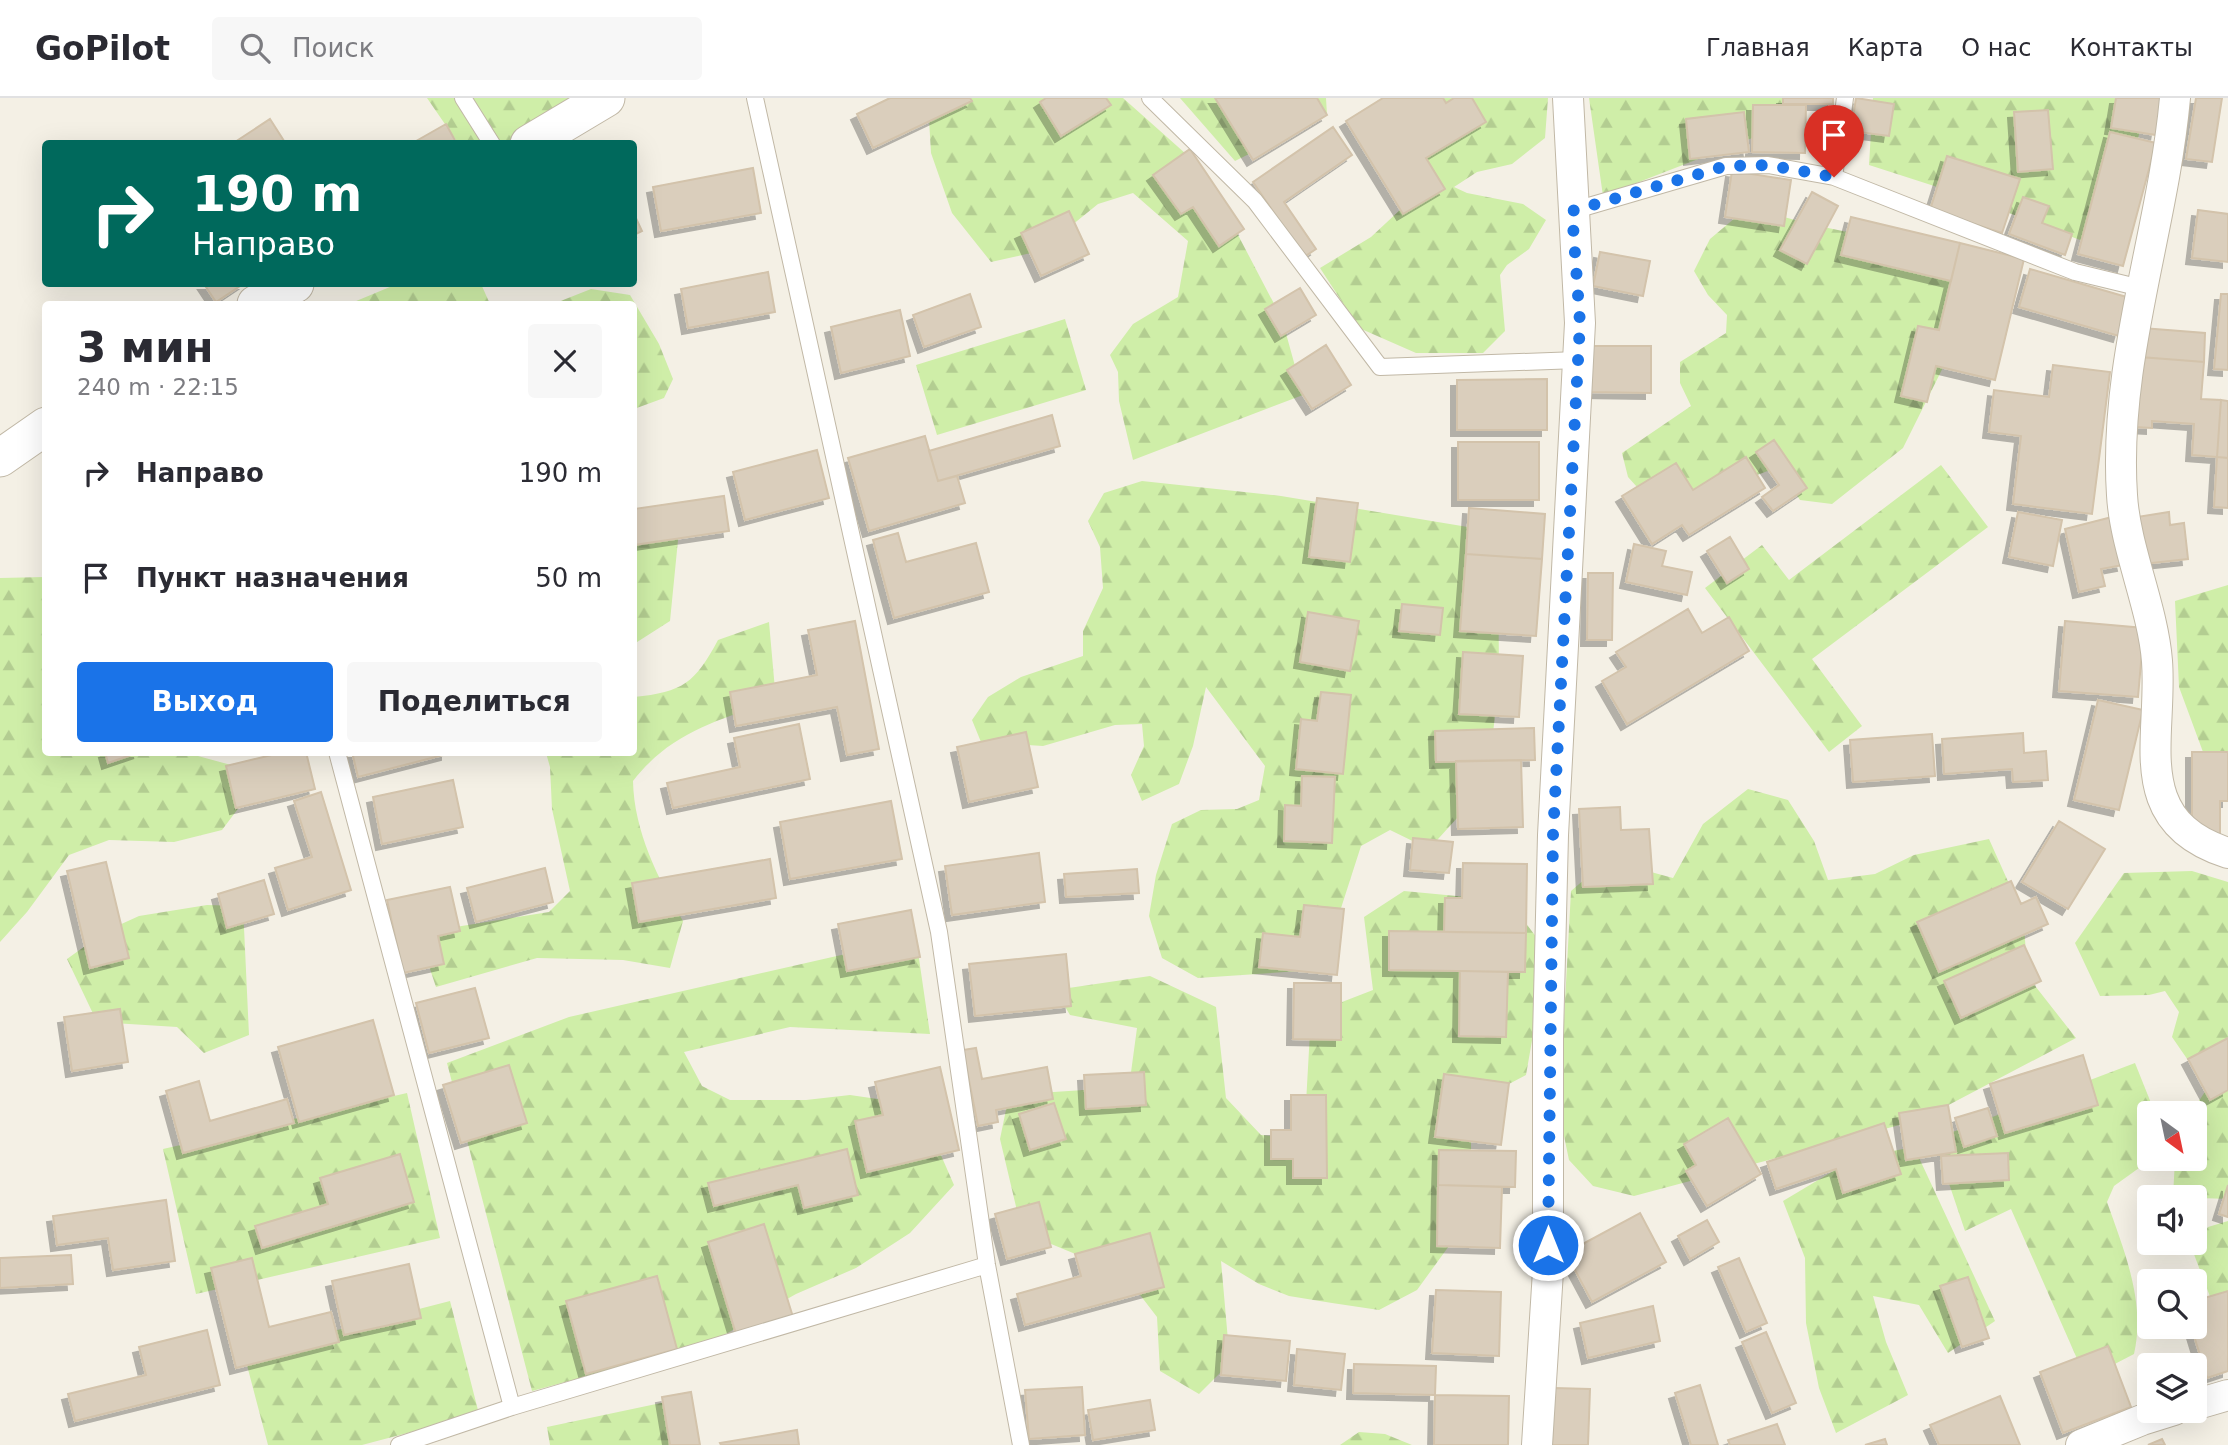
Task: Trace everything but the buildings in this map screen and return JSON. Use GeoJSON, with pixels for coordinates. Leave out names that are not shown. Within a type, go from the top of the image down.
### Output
{"type":"FeatureCollection","features":[{"type":"Feature","properties":{"kind":"street"},"geometry":{"type":"LineString","coordinates":[[536,140],[606,98]]}},
{"type":"Feature","properties":{"kind":"street"},"geometry":{"type":"LineString","coordinates":[[1537,1445],[1548,1271],[1548,1051],[1553,835],[1580,323],[1568,98]]}},
{"type":"Feature","properties":{"kind":"street"},"geometry":{"type":"LineString","coordinates":[[2175,98],[2170,147],[2141,288],[2124,413],[2122,497],[2157,661],[2153,746],[2158,787],[2186,832],[2204,845],[2228,853]]}},
{"type":"Feature","properties":{"kind":"street"},"geometry":{"type":"LineString","coordinates":[[262,301],[289,287]]}},
{"type":"Feature","properties":{"kind":"street"},"geometry":{"type":"LineString","coordinates":[[0,458],[42,429]]}},
{"type":"Feature","properties":{"kind":"street"},"geometry":{"type":"LineString","coordinates":[[2207,1401],[2228,1395]]}},
{"type":"Feature","properties":{"kind":"street"},"geometry":{"type":"LineString","coordinates":[[2081,1445],[2137,1422]]}},
{"type":"Feature","properties":{"kind":"lane"},"geometry":{"type":"LineString","coordinates":[[463,98],[489,140]]}},
{"type":"Feature","properties":{"kind":"lane"},"geometry":{"type":"LineString","coordinates":[[755,98],[939,932],[987,1265],[1021,1445]]}},
{"type":"Feature","properties":{"kind":"lane"},"geometry":{"type":"LineString","coordinates":[[1150,98],[1255,201],[1380,367],[1578,360]]}},
{"type":"Feature","properties":{"kind":"lane"},"geometry":{"type":"LineString","coordinates":[[1834,177],[1844,98]]}},
{"type":"Feature","properties":{"kind":"lane"},"geometry":{"type":"LineString","coordinates":[[1572,211],[1726,166],[1768,165],[1834,177],[2074,272],[2141,288]]}},
{"type":"Feature","properties":{"kind":"lane"},"geometry":{"type":"LineString","coordinates":[[338,756],[512,1407]]}},
{"type":"Feature","properties":{"kind":"lane"},"geometry":{"type":"LineString","coordinates":[[399,1445],[512,1407],[987,1265]]}},
{"type":"Feature","properties":{"kind":"green space"},"geometry":{"type":"Polygon","coordinates":[[[427,98],[616,98],[560,140],[456,140],[427,98]]]}},
{"type":"Feature","properties":{"kind":"green space"},"geometry":{"type":"Polygon","coordinates":[[[933,98],[1123,98],[1204,170],[1282,319],[1303,395],[1133,460],[1119,401],[1118,372],[1110,355],[1133,324],[1178,297],[1188,241],[1133,193],[1098,204],[1040,251],[991,262],[952,213],[931,153],[928,103],[933,98]]]}},
{"type":"Feature","properties":{"kind":"green space"},"geometry":{"type":"Polygon","coordinates":[[[1180,98],[1326,98],[1327,115],[1235,161],[1180,98]]]}},
{"type":"Feature","properties":{"kind":"green space"},"geometry":{"type":"Polygon","coordinates":[[[1417,98],[1548,98],[1545,138],[1512,164],[1477,172],[1454,187],[1467,193],[1523,204],[1546,220],[1529,249],[1507,265],[1500,275],[1505,331],[1483,353],[1416,353],[1359,328],[1320,268],[1371,237],[1416,195],[1417,98]]]}},
{"type":"Feature","properties":{"kind":"green space"},"geometry":{"type":"Polygon","coordinates":[[[1589,98],[1796,98],[1783,126],[1603,196],[1589,98]]]}},
{"type":"Feature","properties":{"kind":"green space"},"geometry":{"type":"Polygon","coordinates":[[[1873,98],[2132,98],[2143,119],[2109,251],[1959,194],[1869,165],[1873,98]]]}},
{"type":"Feature","properties":{"kind":"green space"},"geometry":{"type":"Polygon","coordinates":[[[1748,207],[1809,224],[1881,239],[1981,291],[1903,448],[1832,504],[1800,500],[1778,467],[1726,487],[1698,487],[1655,507],[1628,477],[1622,453],[1691,406],[1680,383],[1680,362],[1726,333],[1727,315],[1708,295],[1694,271],[1710,239],[1748,207]]]}},
{"type":"Feature","properties":{"kind":"green space"},"geometry":{"type":"Polygon","coordinates":[[[390,287],[482,287],[489,301],[356,301],[390,287]]]}},
{"type":"Feature","properties":{"kind":"green space"},"geometry":{"type":"Polygon","coordinates":[[[591,289],[630,295],[634,301],[561,301],[591,289]]]}},
{"type":"Feature","properties":{"kind":"green space"},"geometry":{"type":"Polygon","coordinates":[[[637,307],[659,344],[673,379],[664,398],[637,408],[637,307]]]}},
{"type":"Feature","properties":{"kind":"green space"},"geometry":{"type":"Polygon","coordinates":[[[1065,319],[1086,390],[937,435],[916,365],[1065,319]]]}},
{"type":"Feature","properties":{"kind":"green space"},"geometry":{"type":"Polygon","coordinates":[[[1941,465],[1988,527],[1812,659],[1862,726],[1829,752],[1705,588],[1762,545],[1789,580],[1941,465]]]}},
{"type":"Feature","properties":{"kind":"green space"},"geometry":{"type":"Polygon","coordinates":[[[1142,481],[1281,496],[1498,532],[1499,681],[1487,785],[1429,849],[1390,830],[1361,846],[1333,933],[1300,971],[1198,978],[1162,958],[1149,916],[1156,875],[1172,824],[1201,810],[1237,809],[1259,800],[1265,766],[1206,687],[1193,746],[1179,784],[1142,801],[1131,775],[1144,746],[1142,724],[1115,725],[1043,746],[981,742],[972,720],[988,697],[1021,677],[1083,656],[1083,631],[1103,588],[1100,547],[1088,521],[1104,493],[1142,481]]]}},
{"type":"Feature","properties":{"kind":"green space"},"geometry":{"type":"Polygon","coordinates":[[[680,520],[670,621],[637,642],[637,529],[680,520]]]}},
{"type":"Feature","properties":{"kind":"green space"},"geometry":{"type":"Polygon","coordinates":[[[42,577],[42,756],[198,756],[264,774],[222,830],[174,842],[109,840],[69,855],[27,912],[0,942],[0,578],[42,577]]]}},
{"type":"Feature","properties":{"kind":"green space"},"geometry":{"type":"Polygon","coordinates":[[[2228,585],[2228,792],[2213,779],[2179,687],[2175,601],[2228,585]]]}},
{"type":"Feature","properties":{"kind":"green space"},"geometry":{"type":"Polygon","coordinates":[[[769,622],[776,701],[716,721],[680,739],[648,764],[633,781],[634,800],[649,854],[683,921],[670,968],[623,960],[537,958],[436,987],[418,933],[549,912],[570,891],[552,809],[547,756],[637,756],[637,697],[665,692],[686,683],[702,666],[718,640],[769,622]]]}},
{"type":"Feature","properties":{"kind":"green space"},"geometry":{"type":"Polygon","coordinates":[[[1748,789],[1788,800],[1814,841],[1828,880],[1875,874],[1914,855],[1989,839],[2023,915],[2028,977],[2076,1038],[1922,1119],[1634,1196],[1593,1186],[1569,1160],[1559,1112],[1571,891],[1607,860],[1673,878],[1703,824],[1748,789]]]}},
{"type":"Feature","properties":{"kind":"green space"},"geometry":{"type":"Polygon","coordinates":[[[2192,871],[2228,882],[2228,1199],[2207,1198],[2207,1185],[2174,1185],[2174,1171],[2207,1171],[2207,1101],[2199,1101],[2212,1081],[2192,1066],[2172,1037],[2179,1012],[2165,991],[2149,995],[2100,996],[2075,943],[2124,873],[2192,871]]]}},
{"type":"Feature","properties":{"kind":"green space"},"geometry":{"type":"Polygon","coordinates":[[[1404,891],[1509,901],[1543,946],[1541,989],[1526,1075],[1471,1104],[1471,1172],[1462,1228],[1417,1290],[1379,1310],[1289,1296],[1259,1284],[1221,1261],[1230,1363],[1199,1394],[1160,1371],[1157,1317],[1124,1274],[1022,1232],[1000,1139],[1009,1095],[1129,1087],[1137,1028],[1070,1015],[1055,990],[1150,976],[1216,1007],[1226,1098],[1261,1135],[1304,1139],[1311,1014],[1373,990],[1364,917],[1404,891]]]}},
{"type":"Feature","properties":{"kind":"green space"},"geometry":{"type":"Polygon","coordinates":[[[207,905],[243,906],[249,1035],[204,1053],[177,1027],[97,1022],[67,959],[106,931],[139,916],[207,905]]]}},
{"type":"Feature","properties":{"kind":"green space"},"geometry":{"type":"Polygon","coordinates":[[[916,938],[930,1034],[790,1027],[684,1052],[702,1086],[730,1100],[806,1100],[850,1095],[919,1105],[954,1185],[910,1233],[856,1268],[796,1294],[710,1343],[532,1391],[447,1063],[569,1017],[916,938]]]}},
{"type":"Feature","properties":{"kind":"green space"},"geometry":{"type":"Polygon","coordinates":[[[2135,1063],[2150,1101],[2137,1101],[2137,1169],[2114,1186],[2107,1202],[2135,1296],[2137,1335],[2134,1354],[2086,1379],[2011,1209],[1965,1231],[1934,1139],[2135,1063]]]}},
{"type":"Feature","properties":{"kind":"green space"},"geometry":{"type":"Polygon","coordinates":[[[407,1093],[440,1238],[196,1294],[163,1149],[407,1093]]]}},
{"type":"Feature","properties":{"kind":"green space"},"geometry":{"type":"Polygon","coordinates":[[[1914,1147],[1995,1321],[1948,1353],[1919,1305],[1873,1296],[1886,1342],[1908,1395],[1836,1433],[1819,1388],[1806,1323],[1805,1258],[1783,1201],[1855,1158],[1914,1147]]]}},
{"type":"Feature","properties":{"kind":"green space"},"geometry":{"type":"Polygon","coordinates":[[[2228,1221],[2228,1333],[2220,1323],[2207,1289],[2207,1269],[2200,1269],[2194,1255],[2207,1255],[2208,1227],[2228,1221]]]}},
{"type":"Feature","properties":{"kind":"green space"},"geometry":{"type":"Polygon","coordinates":[[[450,1301],[479,1414],[362,1445],[268,1445],[244,1354],[450,1301]]]}},
{"type":"Feature","properties":{"kind":"green space"},"geometry":{"type":"Polygon","coordinates":[[[675,1400],[685,1445],[550,1445],[547,1427],[675,1400]]]}},
{"type":"Feature","properties":{"kind":"green space"},"geometry":{"type":"Polygon","coordinates":[[[1359,1432],[1385,1434],[1412,1445],[1340,1445],[1359,1432]]]}},
{"type":"Feature","properties":{"kind":"route"},"geometry":{"type":"LineString","coordinates":[[1548,1245],[1553,835],[1580,323],[1572,211],[1726,166],[1768,165],[1834,177]]}}]}
